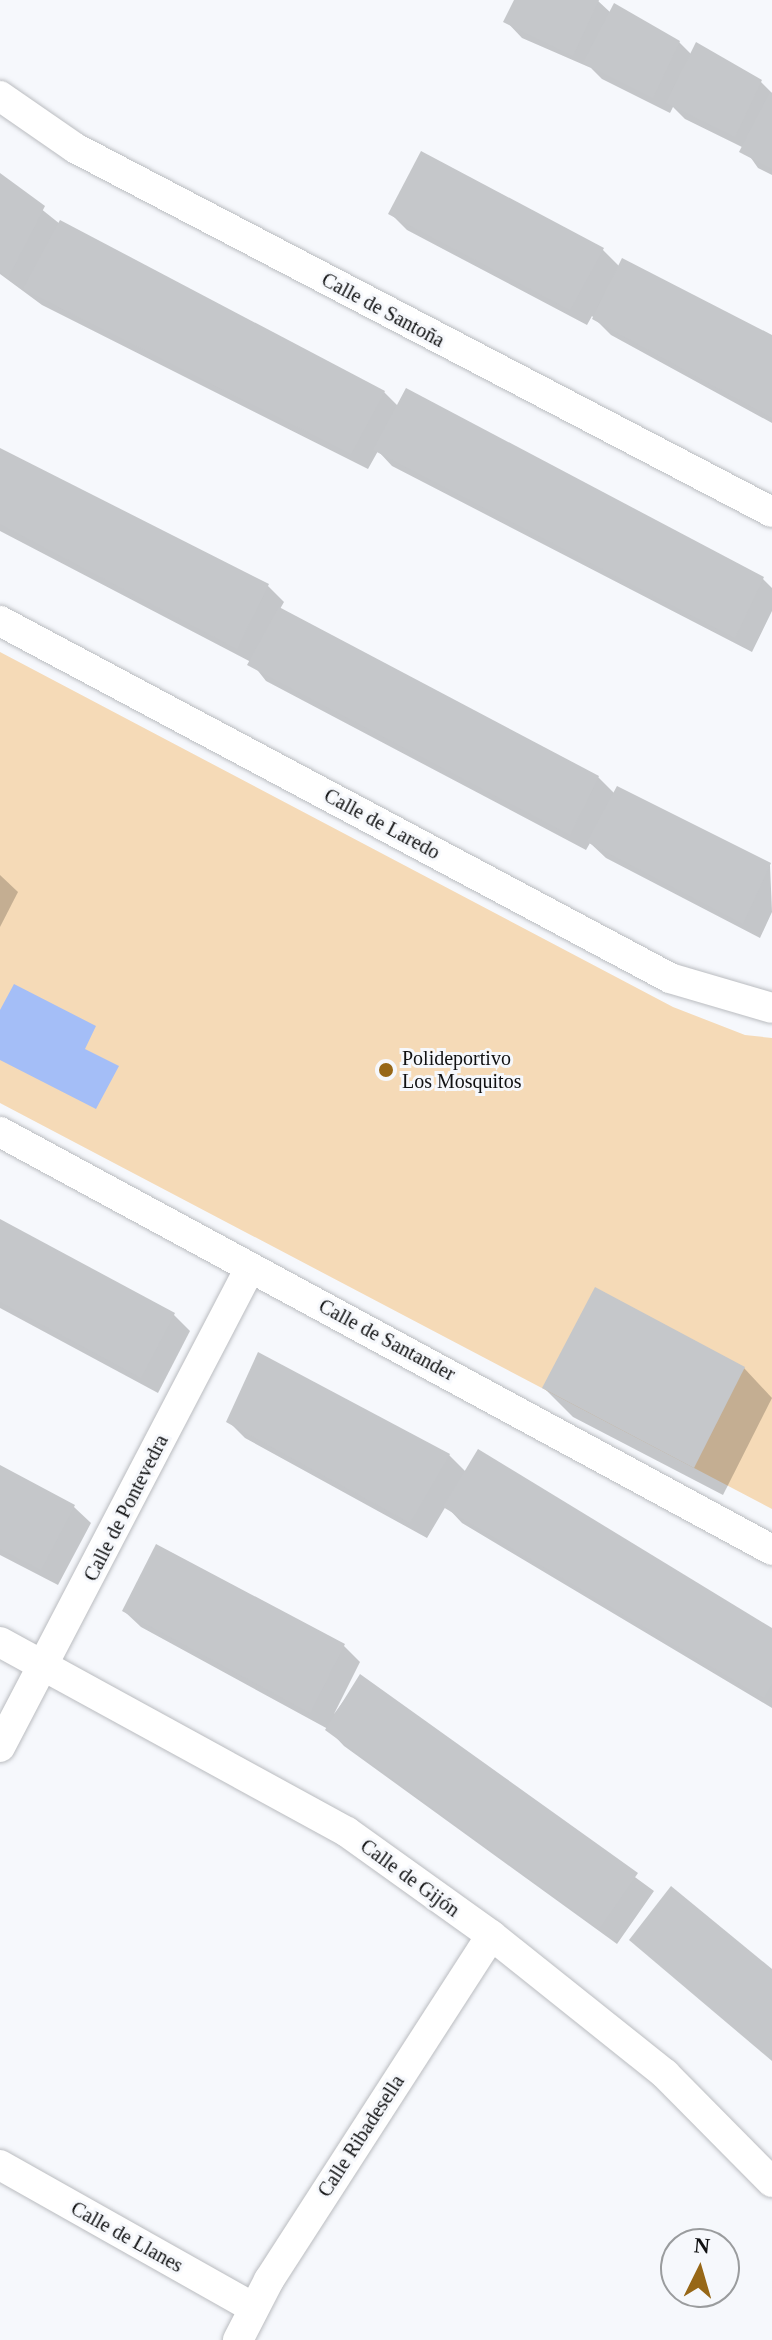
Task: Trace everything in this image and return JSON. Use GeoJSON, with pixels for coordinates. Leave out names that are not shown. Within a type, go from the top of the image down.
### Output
{"type":"FeatureCollection","features":[{"type":"Feature","properties":{"kind":"street","name":"Calle de Santoña"},"geometry":{"type":"LineString","coordinates":[[0,96],[75,148],[772,512]]}},
{"type":"Feature","properties":{"kind":"street","name":"Calle de Laredo"},"geometry":{"type":"LineString","coordinates":[[0,621],[670,978],[772,1008]]}},
{"type":"Feature","properties":{"kind":"street","name":"Calle de Santander"},"geometry":{"type":"LineString","coordinates":[[0,1132],[772,1550]]}},
{"type":"Feature","properties":{"kind":"street","name":"Calle de Pontevedra"},"geometry":{"type":"LineString","coordinates":[[0,1747],[250,1268]]}},
{"type":"Feature","properties":{"kind":"street","name":"Calle de Gijón"},"geometry":{"type":"LineString","coordinates":[[0,1642],[347,1832],[491,1935],[665,2074],[772,2182]]}},
{"type":"Feature","properties":{"kind":"street","name":"Calle Ribadesella"},"geometry":{"type":"LineString","coordinates":[[238,2340],[254,2308],[491,1935]]}},
{"type":"Feature","properties":{"kind":"street","name":"Calle de Llanes"},"geometry":{"type":"LineString","coordinates":[[0,2165],[254,2308]]}},
{"type":"Feature","properties":{"kind":"shaded area","name":"Polideportivo Los Mosquitos"},"geometry":{"type":"Polygon","coordinates":[[[0,652],[673,1007],[745,1035],[772,1038],[772,1509],[0,1103],[0,652]]]}},
{"type":"Feature","properties":{"kind":"water"},"geometry":{"type":"Polygon","coordinates":[[[14,984],[96,1026],[85,1049],[119,1066],[96,1109],[0,1060],[0,1010],[14,984]]]}},
{"type":"Feature","properties":{"kind":"building"},"geometry":{"type":"Polygon","coordinates":[[[514,0],[599,0],[573,56],[503,22],[514,0]]]}},
{"type":"Feature","properties":{"kind":"building"},"geometry":{"type":"Polygon","coordinates":[[[614,3],[680,41],[653,98],[583,63],[614,3]]]}},
{"type":"Feature","properties":{"kind":"building"},"geometry":{"type":"Polygon","coordinates":[[[696,42],[762,80],[735,137],[666,103],[696,42]]]}},
{"type":"Feature","properties":{"kind":"building"},"geometry":{"type":"Polygon","coordinates":[[[772,93],[772,169],[739,152],[772,93]]]}},
{"type":"Feature","properties":{"kind":"building"},"geometry":{"type":"Polygon","coordinates":[[[421,151],[604,248],[570,310],[388,214],[421,151]]]}},
{"type":"Feature","properties":{"kind":"building"},"geometry":{"type":"Polygon","coordinates":[[[0,173],[45,206],[8,278],[0,272],[0,173]]]}},
{"type":"Feature","properties":{"kind":"building"},"geometry":{"type":"Polygon","coordinates":[[[60,220],[385,391],[351,454],[23,289],[60,220]]]}},
{"type":"Feature","properties":{"kind":"building"},"geometry":{"type":"Polygon","coordinates":[[[622,258],[772,335],[772,418],[592,319],[622,258]]]}},
{"type":"Feature","properties":{"kind":"building"},"geometry":{"type":"Polygon","coordinates":[[[406,388],[764,577],[735,638],[373,450],[406,388]]]}},
{"type":"Feature","properties":{"kind":"building"},"geometry":{"type":"Polygon","coordinates":[[[0,448],[269,584],[237,649],[0,524],[0,448]]]}},
{"type":"Feature","properties":{"kind":"building"},"geometry":{"type":"Polygon","coordinates":[[[279,607],[599,776],[570,835],[247,665],[279,607]]]}},
{"type":"Feature","properties":{"kind":"building"},"geometry":{"type":"Polygon","coordinates":[[[617,786],[771,863],[743,924],[587,842],[617,786]]]}},
{"type":"Feature","properties":{"kind":"building"},"geometry":{"type":"Polygon","coordinates":[[[0,1219],[175,1313],[141,1378],[0,1302],[0,1219]]]}},
{"type":"Feature","properties":{"kind":"building"},"geometry":{"type":"Polygon","coordinates":[[[595,1287],[745,1367],[694,1468],[542,1388],[595,1287]]]}},
{"type":"Feature","properties":{"kind":"building"},"geometry":{"type":"Polygon","coordinates":[[[258,1352],[450,1454],[410,1523],[226,1422],[258,1352]]]}},
{"type":"Feature","properties":{"kind":"building"},"geometry":{"type":"Polygon","coordinates":[[[478,1449],[772,1628],[772,1684],[764,1698],[443,1507],[478,1449]]]}},
{"type":"Feature","properties":{"kind":"building"},"geometry":{"type":"Polygon","coordinates":[[[0,1465],[75,1505],[41,1570],[0,1549],[0,1465]]]}},
{"type":"Feature","properties":{"kind":"building"},"geometry":{"type":"Polygon","coordinates":[[[156,1544],[345,1644],[310,1713],[122,1611],[156,1544]]]}},
{"type":"Feature","properties":{"kind":"building"},"geometry":{"type":"Polygon","coordinates":[[[360,1674],[638,1873],[599,1929],[325,1730],[360,1674]]]}},
{"type":"Feature","properties":{"kind":"building"},"geometry":{"type":"Polygon","coordinates":[[[671,1886],[772,1969],[772,2061],[629,1940],[671,1886]]]}},
{"type":"Feature","properties":{"kind":"place","name":"Polideportivo Los Mosquitos"},"geometry":{"type":"Point","coordinates":[386,1070]}}]}
